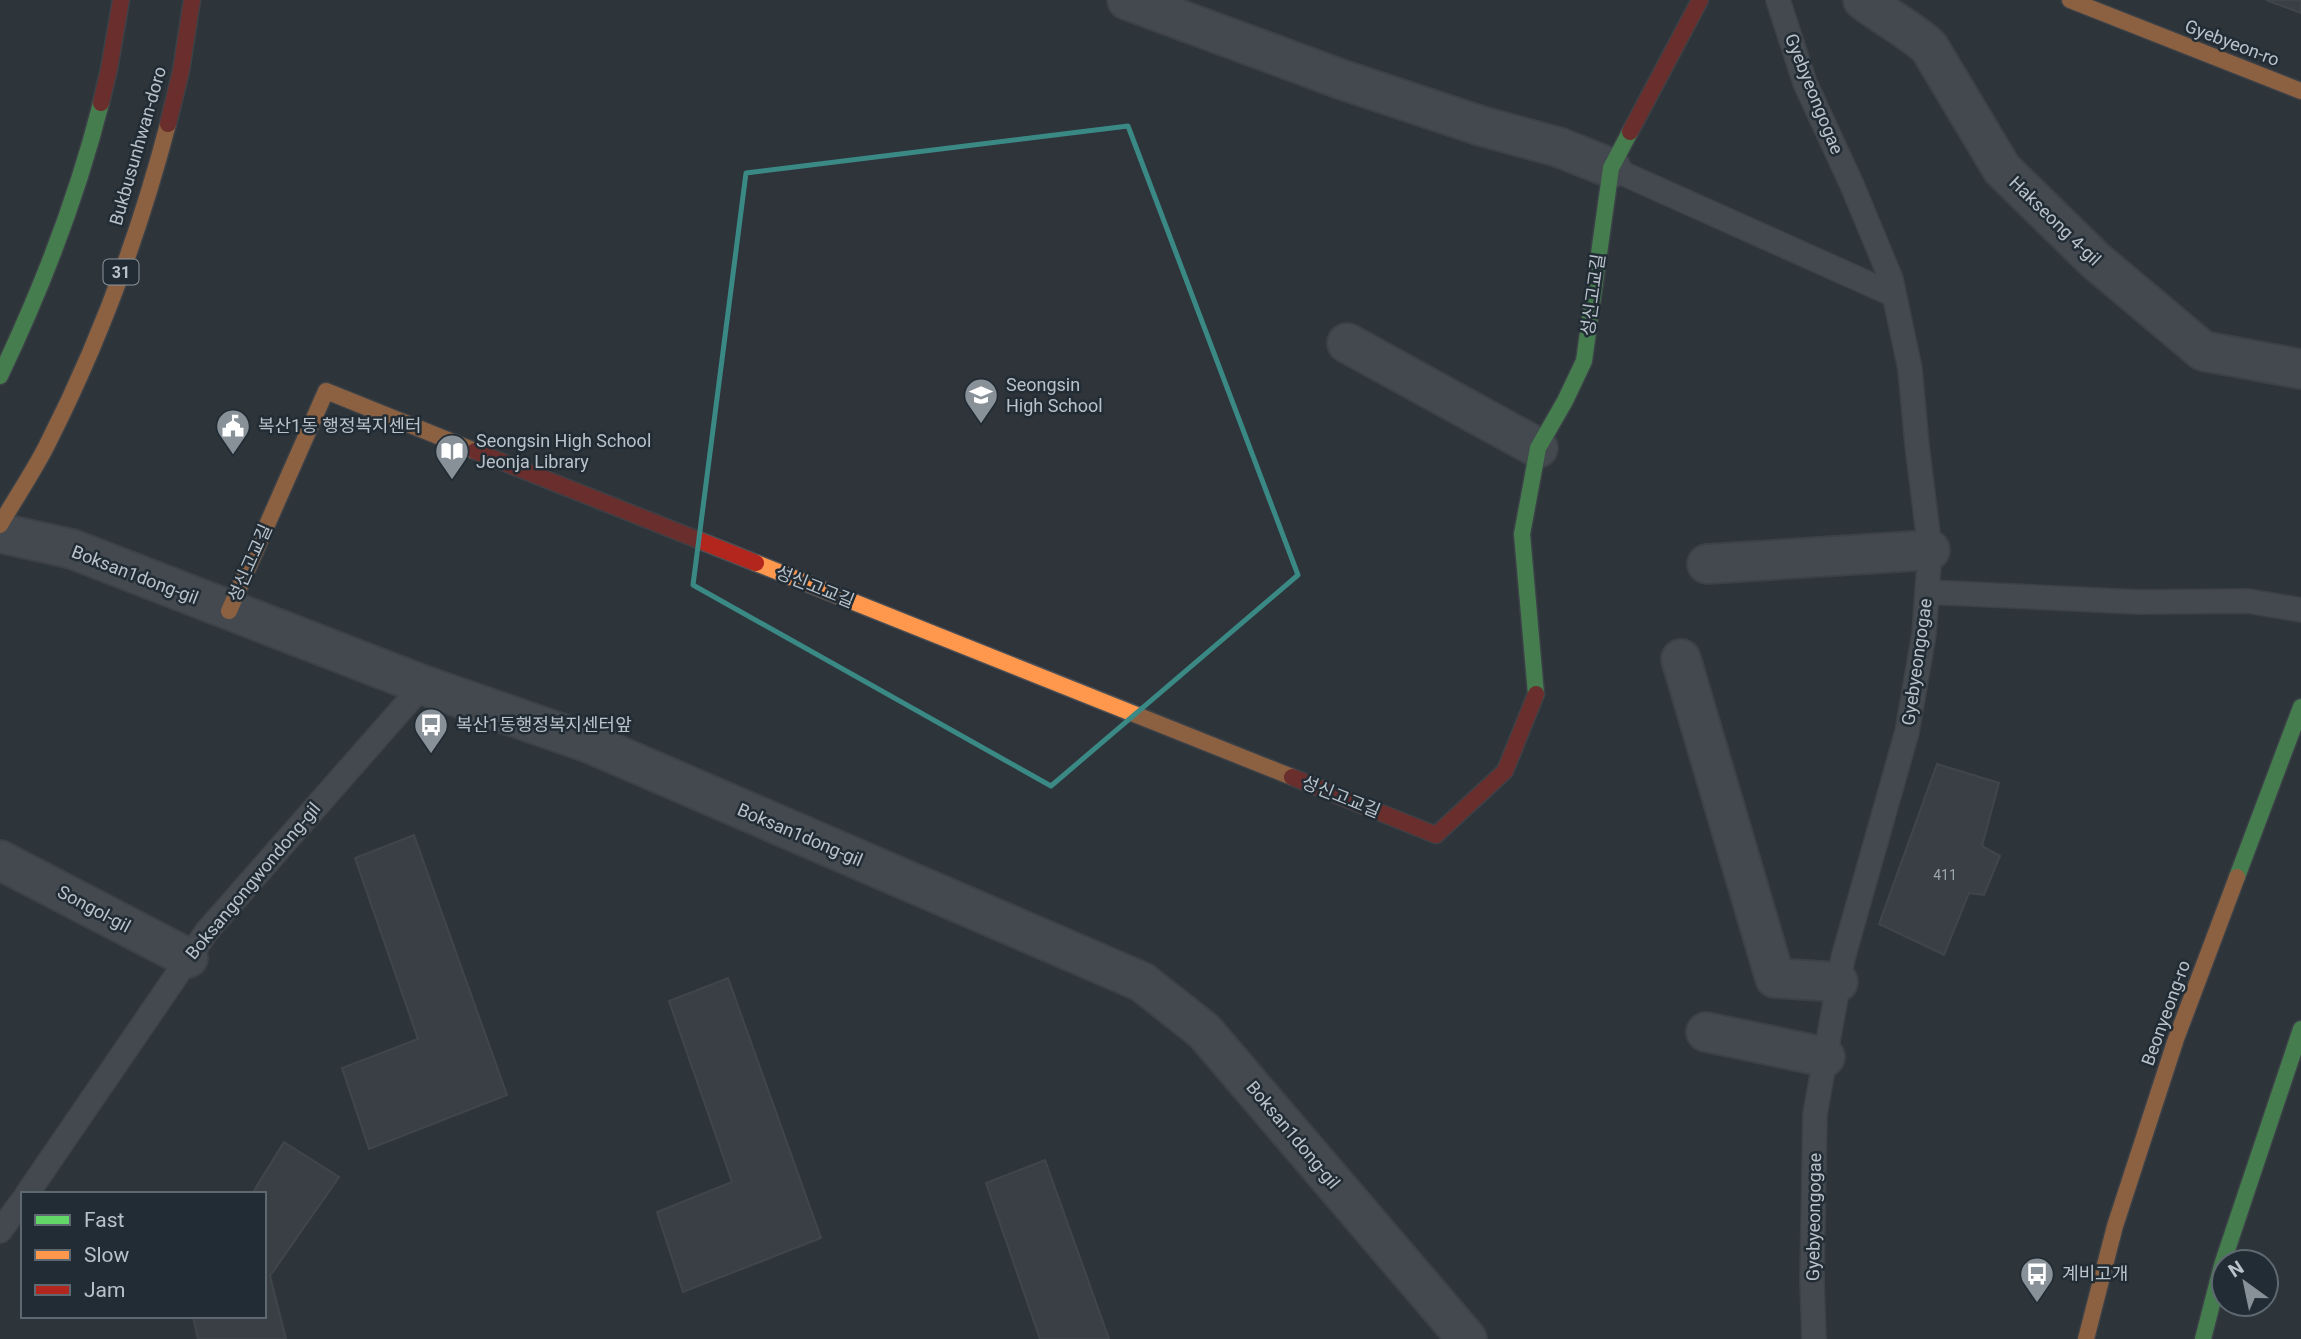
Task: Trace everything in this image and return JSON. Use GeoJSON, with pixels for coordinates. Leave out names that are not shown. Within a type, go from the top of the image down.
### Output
{"type":"FeatureCollection","features":[{"type":"Feature","properties":{"kind":"street"},"geometry":{"type":"LineString","coordinates":[[0,376],[47,272],[76,194],[108,77],[121,0]]}},
{"type":"Feature","properties":{"kind":"street","name":"Bukbusunhwan-doro"},"geometry":{"type":"LineString","coordinates":[[0,525],[45,450],[79,378],[113,294],[140,217],[176,93],[192,0]]}},
{"type":"Feature","properties":{"kind":"street"},"geometry":{"type":"LineString","coordinates":[[1127,0],[1343,80],[1480,126],[1558,147],[1611,169]]}},
{"type":"Feature","properties":{"kind":"street","name":"성신고교길"},"geometry":{"type":"LineString","coordinates":[[229,611],[326,391],[1436,835],[1505,771],[1537,692],[1522,534],[1538,448],[1584,361],[1611,169],[1700,0]]}},
{"type":"Feature","properties":{"kind":"street","name":"Hakseong 4-gil"},"geometry":{"type":"LineString","coordinates":[[1863,0],[1913,32],[1929,47],[2001,169],[2095,260],[2183,335],[2203,351],[2301,369]]}},
{"type":"Feature","properties":{"kind":"street","name":"Gyebyeon-ro"},"geometry":{"type":"LineString","coordinates":[[2070,0],[2301,91]]}},
{"type":"Feature","properties":{"kind":"street"},"geometry":{"type":"LineString","coordinates":[[1347,343],[1538,448]]}},
{"type":"Feature","properties":{"kind":"street","name":"Boksan1dong-gil"},"geometry":{"type":"LineString","coordinates":[[0,533],[72,550],[423,685],[589,743],[1142,982],[1204,1031],[1467,1339]]}},
{"type":"Feature","properties":{"kind":"street"},"geometry":{"type":"LineString","coordinates":[[1707,564],[1930,550]]}},
{"type":"Feature","properties":{"kind":"street"},"geometry":{"type":"LineString","coordinates":[[1681,659],[1774,978],[1838,982]]}},
{"type":"Feature","properties":{"kind":"street","name":"Beonyeong-ro"},"geometry":{"type":"LineString","coordinates":[[2086,1339],[2115,1226],[2168,1064],[2301,707]]}},
{"type":"Feature","properties":{"kind":"street","name":"Songol-gil"},"geometry":{"type":"LineString","coordinates":[[0,860],[188,958]]}},
{"type":"Feature","properties":{"kind":"street"},"geometry":{"type":"LineString","coordinates":[[2203,1339],[2222,1265],[2301,1029]]}},
{"type":"Feature","properties":{"kind":"street"},"geometry":{"type":"LineString","coordinates":[[1706,1032],[1825,1057]]}},
{"type":"Feature","properties":{"kind":"lane","name":"Gyebyeongogae"},"geometry":{"type":"LineString","coordinates":[[1778,0],[1805,83],[1891,279],[1910,369],[1930,550],[1924,634],[1907,732],[1843,958],[1815,1114],[1814,1339]]}},
{"type":"Feature","properties":{"kind":"lane"},"geometry":{"type":"LineString","coordinates":[[1611,169],[1894,295]]}},
{"type":"Feature","properties":{"kind":"lane"},"geometry":{"type":"LineString","coordinates":[[1927,592],[2139,602],[2248,601],[2301,610]]}},
{"type":"Feature","properties":{"kind":"lane","name":"Boksangongwondong-gil"},"geometry":{"type":"LineString","coordinates":[[28,1192],[207,931],[423,685]]}},
{"type":"Feature","properties":{"kind":"lane"},"geometry":{"type":"LineString","coordinates":[[0,1231],[21,1203]]}},
{"type":"Feature","properties":{"kind":"highlighted area"},"geometry":{"type":"Polygon","coordinates":[[[1128,126],[1298,575],[1051,786],[693,585],[746,173],[1128,126]]]}},
{"type":"Feature","properties":{"kind":"building"},"geometry":{"type":"Polygon","coordinates":[[[2266,0],[2301,0],[2301,13],[2266,0]]]}},
{"type":"Feature","properties":{"kind":"building"},"geometry":{"type":"Polygon","coordinates":[[[1937,764],[1999,783],[1982,846],[2000,856],[1984,895],[1969,893],[1944,955],[1879,924],[1937,764]]]}},
{"type":"Feature","properties":{"kind":"building"},"geometry":{"type":"Polygon","coordinates":[[[414,835],[507,1095],[369,1149],[342,1068],[418,1039],[355,858],[414,835]]]}},
{"type":"Feature","properties":{"kind":"building"},"geometry":{"type":"Polygon","coordinates":[[[728,978],[821,1238],[683,1292],[657,1212],[732,1182],[669,1001],[728,978]]]}},
{"type":"Feature","properties":{"kind":"building"},"geometry":{"type":"Polygon","coordinates":[[[284,1142],[339,1177],[270,1276],[286,1339],[198,1339],[193,1318],[266,1318],[266,1192],[253,1192],[284,1142]]]}},
{"type":"Feature","properties":{"kind":"building"},"geometry":{"type":"Polygon","coordinates":[[[1045,1160],[1109,1339],[1040,1339],[986,1183],[1045,1160]]]}},
{"type":"Feature","properties":{"kind":"traffic: fast"},"geometry":{"type":"LineString","coordinates":[[0,376],[57,242],[101,103]]}},
{"type":"Feature","properties":{"kind":"traffic: fast"},"geometry":{"type":"LineString","coordinates":[[1536,694],[1522,534],[1538,448],[1584,361],[1611,168],[1630,132]]}},
{"type":"Feature","properties":{"kind":"traffic: fast"},"geometry":{"type":"LineString","coordinates":[[2237,877],[2301,707]]}},
{"type":"Feature","properties":{"kind":"traffic: fast"},"geometry":{"type":"LineString","coordinates":[[2203,1339],[2222,1265],[2301,1029]]}},
{"type":"Feature","properties":{"kind":"traffic: slow"},"geometry":{"type":"LineString","coordinates":[[2070,0],[2301,91]]}},
{"type":"Feature","properties":{"kind":"traffic: slow"},"geometry":{"type":"LineString","coordinates":[[0,525],[46,447],[100,329],[144,207],[168,124]]}},
{"type":"Feature","properties":{"kind":"traffic: slow"},"geometry":{"type":"LineString","coordinates":[[229,611],[326,391],[475,451]]}},
{"type":"Feature","properties":{"kind":"traffic: slow"},"geometry":{"type":"LineString","coordinates":[[756,563],[1292,777]]}},
{"type":"Feature","properties":{"kind":"traffic: slow"},"geometry":{"type":"LineString","coordinates":[[2086,1339],[2115,1226],[2176,1039],[2237,877]]}},
{"type":"Feature","properties":{"kind":"traffic: jam"},"geometry":{"type":"LineString","coordinates":[[101,103],[121,0]]}},
{"type":"Feature","properties":{"kind":"traffic: jam"},"geometry":{"type":"LineString","coordinates":[[168,124],[181,71],[192,0]]}},
{"type":"Feature","properties":{"kind":"traffic: jam"},"geometry":{"type":"LineString","coordinates":[[1630,132],[1700,0]]}},
{"type":"Feature","properties":{"kind":"traffic: jam"},"geometry":{"type":"LineString","coordinates":[[475,451],[756,563]]}},
{"type":"Feature","properties":{"kind":"traffic: jam"},"geometry":{"type":"LineString","coordinates":[[1292,777],[1436,835],[1505,771],[1536,694]]}},
{"type":"Feature","properties":{"kind":"place","name":"Seongsin High School"},"geometry":{"type":"Point","coordinates":[981,425]}},
{"type":"Feature","properties":{"kind":"place","name":"복산1동 행정복지센터"},"geometry":{"type":"Point","coordinates":[233,456]}},
{"type":"Feature","properties":{"kind":"place","name":"Seongsin High School Jeonja Library"},"geometry":{"type":"Point","coordinates":[452,481]}},
{"type":"Feature","properties":{"kind":"place","name":"복산1동행정복지센터앞"},"geometry":{"type":"Point","coordinates":[431,755]}},
{"type":"Feature","properties":{"kind":"place","name":"계비고개"},"geometry":{"type":"Point","coordinates":[2037,1304]}}]}
